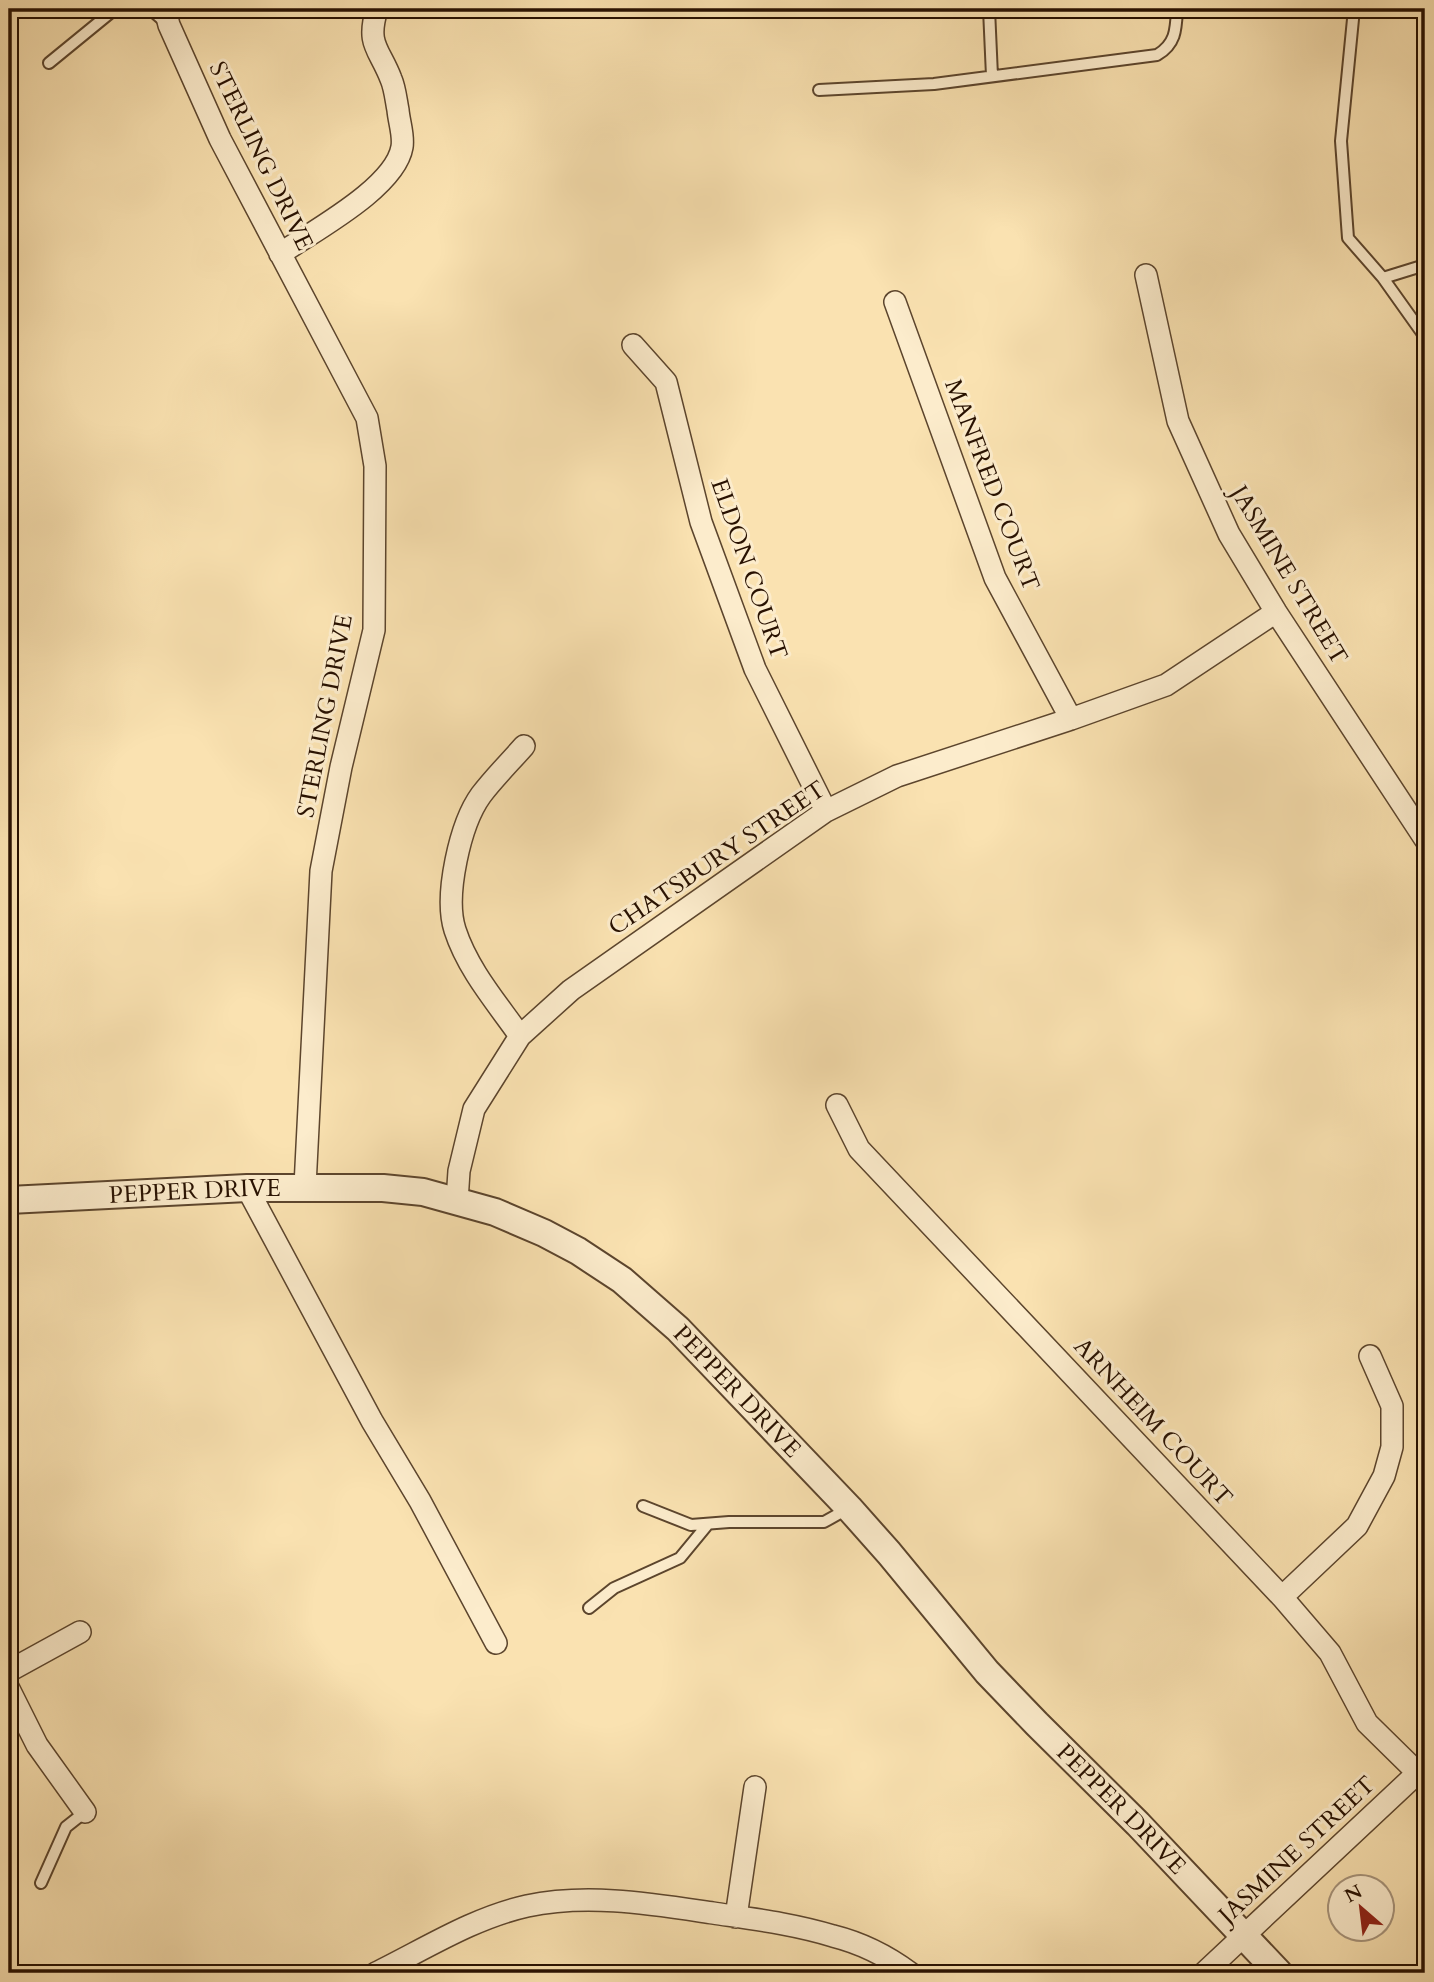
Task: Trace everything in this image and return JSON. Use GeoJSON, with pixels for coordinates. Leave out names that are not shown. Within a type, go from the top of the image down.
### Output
{"type":"FeatureCollection","features":[{"type":"Feature","properties":{"kind":"street"},"geometry":{"type":"LineString","coordinates":[[279,254],[376,189],[394,168],[402,148],[402,138],[392,80],[374,47],[372,26],[377,9]]}},
{"type":"Feature","properties":{"kind":"street","name":"STERLING DRIVE"},"geometry":{"type":"LineString","coordinates":[[167,17],[220,139],[366,418],[375,466],[374,630],[341,767],[321,871],[305,1186]]}},
{"type":"Feature","properties":{"kind":"street","name":"JASMINE STREET"},"geometry":{"type":"LineString","coordinates":[[1146,275],[1178,421],[1229,534],[1276,612],[1425,839]]}},
{"type":"Feature","properties":{"kind":"street","name":"MANFRED COURT"},"geometry":{"type":"LineString","coordinates":[[895,302],[995,578],[1071,719]]}},
{"type":"Feature","properties":{"kind":"street","name":"ELDON COURT"},"geometry":{"type":"LineString","coordinates":[[633,345],[666,383],[701,522],[755,669],[826,811]]}},
{"type":"Feature","properties":{"kind":"street","name":"CHATSBURY STREET"},"geometry":{"type":"LineString","coordinates":[[457,1200],[459,1171],[474,1110],[520,1036],[572,989],[826,811],[897,776],[1166,685],[1276,612]]}},
{"type":"Feature","properties":{"kind":"street"},"geometry":{"type":"LineString","coordinates":[[520,1036],[477,976],[454,929],[452,889],[461,836],[479,797],[524,746]]}},
{"type":"Feature","properties":{"kind":"street","name":"ARNHEIM COURT"},"geometry":{"type":"LineString","coordinates":[[837,1105],[859,1149],[1282,1597],[1329,1653],[1367,1723],[1423,1773]]}},
{"type":"Feature","properties":{"kind":"street","name":"PEPPER DRIVE"},"geometry":{"type":"LineString","coordinates":[[9,1200],[305,1186],[383,1188],[423,1192],[495,1212],[578,1251],[622,1280],[678,1329],[849,1508],[987,1672],[1279,1973]]}},
{"type":"Feature","properties":{"kind":"street"},"geometry":{"type":"LineString","coordinates":[[247,1188],[372,1421],[496,1643]]}},
{"type":"Feature","properties":{"kind":"street"},"geometry":{"type":"LineString","coordinates":[[1282,1597],[1357,1526],[1384,1476],[1392,1447],[1392,1406],[1370,1356]]}},
{"type":"Feature","properties":{"kind":"street"},"geometry":{"type":"LineString","coordinates":[[9,1671],[80,1632]]}},
{"type":"Feature","properties":{"kind":"street"},"geometry":{"type":"LineString","coordinates":[[9,1689],[37,1745],[85,1812]]}},
{"type":"Feature","properties":{"kind":"street","name":"JASMINE STREET"},"geometry":{"type":"LineString","coordinates":[[1204,1973],[1423,1773]]}},
{"type":"Feature","properties":{"kind":"street"},"geometry":{"type":"LineString","coordinates":[[736,1916],[755,1787]]}},
{"type":"Feature","properties":{"kind":"street"},"geometry":{"type":"LineString","coordinates":[[376,1973],[491,1915],[529,1905],[593,1899],[736,1916],[834,1936],[880,1954],[910,1973]]}},
{"type":"Feature","properties":{"kind":"lane"},"geometry":{"type":"LineString","coordinates":[[49,63],[115,9]]}},
{"type":"Feature","properties":{"kind":"lane"},"geometry":{"type":"LineString","coordinates":[[150,9],[167,17]]}},
{"type":"Feature","properties":{"kind":"lane"},"geometry":{"type":"LineString","coordinates":[[989,9],[992,76]]}},
{"type":"Feature","properties":{"kind":"lane"},"geometry":{"type":"LineString","coordinates":[[819,90],[934,84],[1157,55],[1168,49],[1176,29],[1177,9]]}},
{"type":"Feature","properties":{"kind":"lane"},"geometry":{"type":"LineString","coordinates":[[1354,9],[1341,141],[1348,238],[1383,278],[1425,337]]}},
{"type":"Feature","properties":{"kind":"lane"},"geometry":{"type":"LineString","coordinates":[[1383,278],[1425,265]]}},
{"type":"Feature","properties":{"kind":"lane"},"geometry":{"type":"LineString","coordinates":[[643,1506],[691,1525],[824,1522],[849,1508]]}},
{"type":"Feature","properties":{"kind":"lane"},"geometry":{"type":"LineString","coordinates":[[589,1608],[614,1588],[680,1558],[708,1524]]}},
{"type":"Feature","properties":{"kind":"lane"},"geometry":{"type":"LineString","coordinates":[[41,1883],[66,1827],[85,1812]]}}]}
